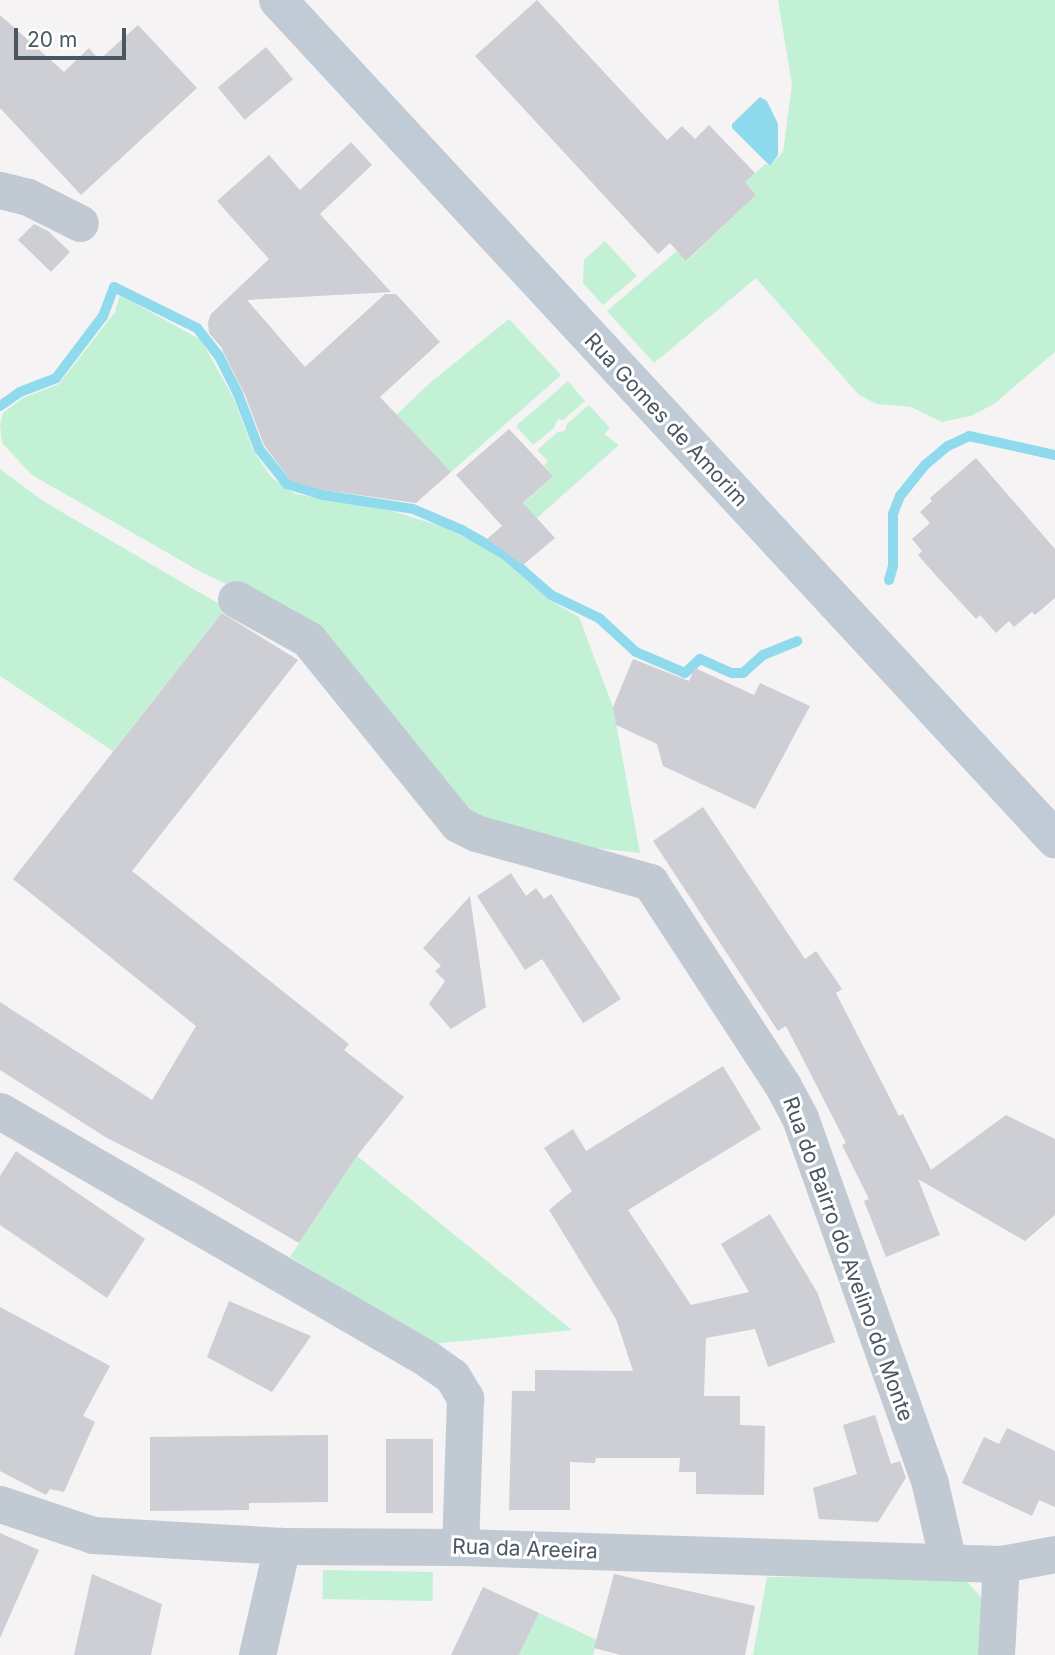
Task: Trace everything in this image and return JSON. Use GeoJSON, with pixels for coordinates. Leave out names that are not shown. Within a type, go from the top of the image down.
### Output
{"type":"FeatureCollection","features":[{"type":"Feature","properties":{"kind":"main road","name":"Rua Gomes de Amorim"},"geometry":{"type":"LineString","coordinates":[[278,0],[1055,839]]}},
{"type":"Feature","properties":{"kind":"street"},"geometry":{"type":"LineString","coordinates":[[0,190],[29,197],[80,223]]}},
{"type":"Feature","properties":{"kind":"street","name":"Rua do Bairro do Avelino do Monte"},"geometry":{"type":"LineString","coordinates":[[236,599],[308,639],[458,824],[476,834],[650,882],[783,1086],[800,1118],[930,1484],[948,1562]]}},
{"type":"Feature","properties":{"kind":"street"},"geometry":{"type":"LineString","coordinates":[[0,1111],[417,1353],[452,1376],[465,1398],[460,1546]]}},
{"type":"Feature","properties":{"kind":"street","name":"Rua da Areeira"},"geometry":{"type":"LineString","coordinates":[[0,1504],[93,1535],[282,1546],[460,1546],[1002,1564],[1055,1554]]}},
{"type":"Feature","properties":{"kind":"street"},"geometry":{"type":"LineString","coordinates":[[257,1655],[282,1546]]}},
{"type":"Feature","properties":{"kind":"street"},"geometry":{"type":"LineString","coordinates":[[996,1655],[1002,1564]]}},
{"type":"Feature","properties":{"kind":"green space"},"geometry":{"type":"Polygon","coordinates":[[[778,0],[1055,0],[1055,352],[994,404],[971,416],[942,422],[911,407],[877,404],[859,395],[756,278],[654,363],[607,311],[677,251],[687,261],[756,195],[745,182],[765,164],[770,166],[783,152],[792,85],[778,0]]]}},
{"type":"Feature","properties":{"kind":"green space"},"geometry":{"type":"Polygon","coordinates":[[[605,241],[637,276],[603,305],[583,283],[584,260],[605,241]]]}},
{"type":"Feature","properties":{"kind":"green space"},"geometry":{"type":"Polygon","coordinates":[[[120,295],[201,340],[233,397],[253,450],[271,477],[295,494],[392,511],[440,526],[493,551],[549,600],[579,617],[613,707],[640,853],[560,844],[470,816],[271,605],[201,572],[32,475],[2,443],[0,425],[3,413],[23,398],[59,384],[115,312],[120,295]]]}},
{"type":"Feature","properties":{"kind":"green space"},"geometry":{"type":"Polygon","coordinates":[[[509,319],[561,375],[451,472],[396,415],[431,382],[509,319]]]}},
{"type":"Feature","properties":{"kind":"green space"},"geometry":{"type":"Polygon","coordinates":[[[568,381],[585,401],[563,420],[558,419],[554,428],[533,445],[516,426],[568,381]]]}},
{"type":"Feature","properties":{"kind":"green space"},"geometry":{"type":"Polygon","coordinates":[[[589,405],[610,428],[604,434],[619,445],[537,518],[520,510],[553,476],[544,465],[548,461],[537,450],[558,432],[565,431],[567,424],[589,405]]]}},
{"type":"Feature","properties":{"kind":"green space"},"geometry":{"type":"Polygon","coordinates":[[[0,469],[43,501],[226,608],[113,751],[0,676],[0,469]]]}},
{"type":"Feature","properties":{"kind":"green space"},"geometry":{"type":"Polygon","coordinates":[[[357,1156],[572,1330],[432,1344],[290,1257],[357,1156]]]}},
{"type":"Feature","properties":{"kind":"green space"},"geometry":{"type":"Polygon","coordinates":[[[323,1570],[433,1572],[432,1601],[322,1599],[323,1570]]]}},
{"type":"Feature","properties":{"kind":"green space"},"geometry":{"type":"Polygon","coordinates":[[[767,1577],[964,1578],[984,1601],[982,1655],[753,1655],[767,1577]]]}},
{"type":"Feature","properties":{"kind":"green space"},"geometry":{"type":"Polygon","coordinates":[[[539,1613],[597,1640],[593,1655],[519,1655],[539,1613]]]}},
{"type":"Feature","properties":{"kind":"water"},"geometry":{"type":"Polygon","coordinates":[[[760,97],[767,101],[778,124],[778,155],[770,166],[732,128],[732,124],[760,97]]]}},
{"type":"Feature","properties":{"kind":"building"},"geometry":{"type":"Polygon","coordinates":[[[537,0],[667,140],[682,126],[695,139],[709,125],[755,173],[745,182],[756,195],[686,261],[670,243],[658,254],[475,56],[537,0]]]}},
{"type":"Feature","properties":{"kind":"building"},"geometry":{"type":"Polygon","coordinates":[[[0,15],[64,72],[89,48],[99,60],[138,25],[197,88],[81,195],[0,108],[0,15]]]}},
{"type":"Feature","properties":{"kind":"building"},"geometry":{"type":"Polygon","coordinates":[[[266,47],[293,79],[245,120],[218,87],[266,47]]]}},
{"type":"Feature","properties":{"kind":"building"},"geometry":{"type":"Polygon","coordinates":[[[351,142],[372,165],[320,214],[391,292],[247,300],[305,367],[385,294],[396,294],[440,342],[380,397],[451,472],[416,503],[324,490],[291,481],[264,445],[245,395],[221,347],[209,333],[208,322],[211,314],[269,259],[217,201],[269,155],[300,190],[351,142]]]}},
{"type":"Feature","properties":{"kind":"building"},"geometry":{"type":"Polygon","coordinates":[[[34,224],[48,231],[70,252],[51,272],[18,240],[34,224]]]}},
{"type":"Feature","properties":{"kind":"building"},"geometry":{"type":"Polygon","coordinates":[[[509,429],[553,476],[523,503],[555,538],[523,565],[487,539],[502,526],[456,475],[509,429]]]}},
{"type":"Feature","properties":{"kind":"building"},"geometry":{"type":"Polygon","coordinates":[[[976,458],[1055,549],[1055,598],[1035,615],[1032,612],[1014,627],[1009,621],[996,633],[980,615],[976,619],[940,580],[918,555],[922,551],[912,539],[930,523],[920,512],[932,501],[930,498],[976,458]]]}},
{"type":"Feature","properties":{"kind":"building"},"geometry":{"type":"Polygon","coordinates":[[[222,613],[298,660],[132,871],[349,1044],[344,1050],[404,1097],[357,1156],[299,1243],[196,1183],[107,1138],[0,1070],[0,1002],[152,1100],[196,1026],[13,879],[222,613]]]}},
{"type":"Feature","properties":{"kind":"building"},"geometry":{"type":"Polygon","coordinates":[[[633,659],[689,681],[695,668],[754,695],[760,683],[810,706],[755,809],[663,766],[657,744],[616,725],[613,707],[633,659]]]}},
{"type":"Feature","properties":{"kind":"building"},"geometry":{"type":"Polygon","coordinates":[[[703,807],[805,959],[816,951],[842,989],[836,993],[899,1116],[903,1114],[931,1170],[1006,1115],[1055,1139],[1055,1215],[1025,1241],[918,1179],[940,1235],[886,1257],[864,1201],[869,1199],[842,1145],[846,1143],[786,1026],[778,1031],[653,841],[703,807]]]}},
{"type":"Feature","properties":{"kind":"building"},"geometry":{"type":"Polygon","coordinates":[[[511,873],[526,896],[536,888],[544,899],[551,894],[621,999],[583,1023],[542,959],[525,970],[477,896],[511,873]]]}},
{"type":"Feature","properties":{"kind":"building"},"geometry":{"type":"Polygon","coordinates":[[[470,896],[486,1007],[451,1029],[429,1004],[445,981],[435,971],[441,966],[423,948],[470,896]]]}},
{"type":"Feature","properties":{"kind":"building"},"geometry":{"type":"Polygon","coordinates":[[[723,1066],[761,1129],[628,1210],[691,1305],[749,1292],[721,1244],[770,1214],[817,1292],[835,1342],[768,1367],[755,1329],[706,1338],[704,1396],[740,1396],[740,1425],[765,1426],[764,1495],[696,1494],[696,1472],[679,1472],[680,1458],[596,1458],[595,1463],[570,1462],[570,1510],[509,1510],[512,1391],[535,1391],[535,1370],[633,1371],[616,1319],[549,1210],[572,1191],[544,1148],[573,1129],[586,1151],[723,1066]]]}},
{"type":"Feature","properties":{"kind":"building"},"geometry":{"type":"Polygon","coordinates":[[[16,1151],[145,1239],[107,1298],[0,1225],[0,1176],[16,1151]]]}},
{"type":"Feature","properties":{"kind":"building"},"geometry":{"type":"Polygon","coordinates":[[[229,1301],[311,1336],[272,1392],[207,1357],[229,1301]]]}},
{"type":"Feature","properties":{"kind":"building"},"geometry":{"type":"Polygon","coordinates":[[[0,1307],[110,1366],[83,1416],[95,1422],[64,1492],[50,1489],[46,1495],[0,1471],[0,1307]]]}},
{"type":"Feature","properties":{"kind":"building"},"geometry":{"type":"Polygon","coordinates":[[[875,1415],[891,1464],[900,1461],[906,1478],[878,1522],[819,1519],[813,1488],[857,1474],[843,1425],[875,1415]]]}},
{"type":"Feature","properties":{"kind":"building"},"geometry":{"type":"Polygon","coordinates":[[[1007,1428],[1055,1451],[1055,1507],[1039,1500],[1032,1516],[962,1483],[984,1437],[999,1444],[1007,1428]]]}},
{"type":"Feature","properties":{"kind":"building"},"geometry":{"type":"Polygon","coordinates":[[[328,1435],[328,1502],[249,1503],[249,1510],[150,1511],[150,1437],[328,1435]]]}},
{"type":"Feature","properties":{"kind":"building"},"geometry":{"type":"Polygon","coordinates":[[[386,1439],[433,1439],[433,1513],[386,1513],[386,1439]]]}},
{"type":"Feature","properties":{"kind":"building"},"geometry":{"type":"Polygon","coordinates":[[[0,1533],[39,1550],[0,1638],[0,1533]]]}},
{"type":"Feature","properties":{"kind":"building"},"geometry":{"type":"Polygon","coordinates":[[[92,1574],[162,1604],[151,1655],[74,1655],[92,1574]]]}},
{"type":"Feature","properties":{"kind":"building"},"geometry":{"type":"Polygon","coordinates":[[[614,1574],[755,1606],[745,1655],[621,1655],[594,1648],[614,1574]]]}},
{"type":"Feature","properties":{"kind":"building"},"geometry":{"type":"Polygon","coordinates":[[[483,1587],[539,1613],[519,1655],[451,1655],[483,1587]]]}},
{"type":"Feature","properties":{"kind":"waterway"},"geometry":{"type":"LineString","coordinates":[[0,406],[20,392],[56,378],[103,316],[114,287],[197,328],[219,356],[238,394],[259,449],[287,484],[323,495],[413,509],[462,530],[504,554],[551,595],[599,618],[636,652],[685,673],[700,659],[732,673],[743,673],[763,655],[797,641]]}},
{"type":"Feature","properties":{"kind":"waterway"},"geometry":{"type":"LineString","coordinates":[[889,580],[893,566],[893,514],[900,496],[925,465],[948,446],[969,436],[1055,455]]}}]}
